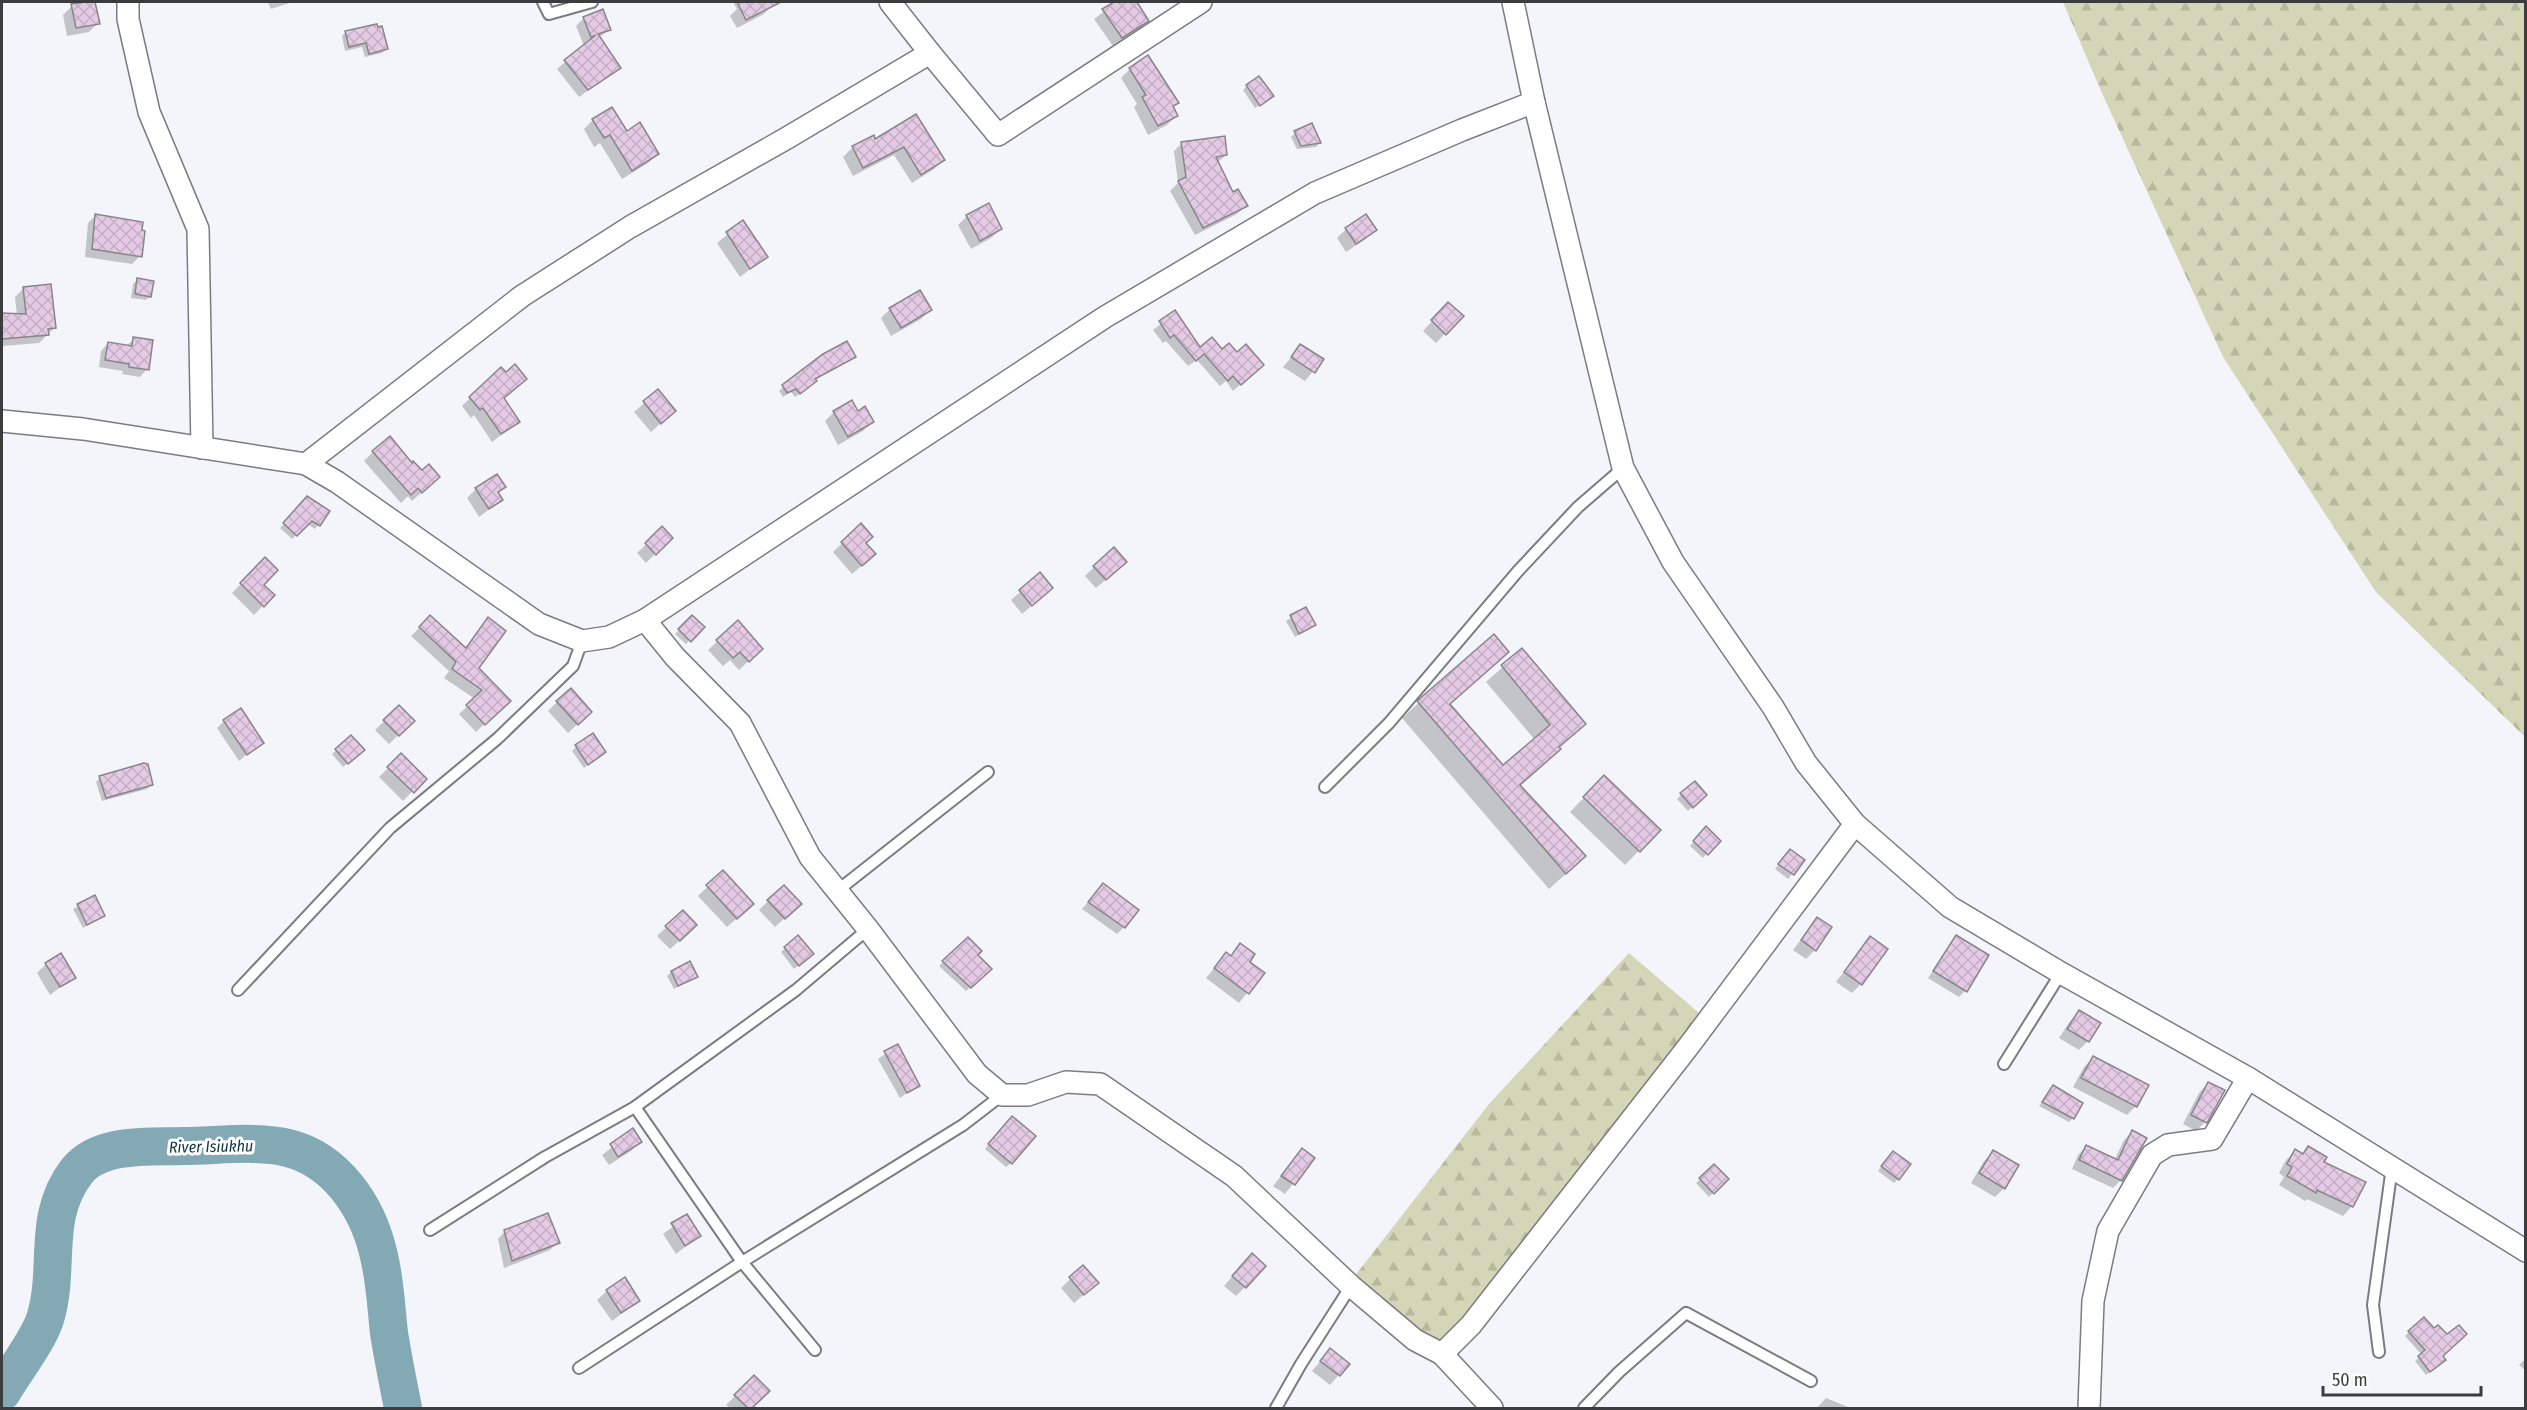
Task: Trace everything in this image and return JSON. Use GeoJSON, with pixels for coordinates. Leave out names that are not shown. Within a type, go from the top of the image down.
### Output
{"type":"FeatureCollection","features":[{"type":"Feature","properties":{"kind":"street"},"geometry":{"type":"LineString","coordinates":[[128,2],[128,19],[149,112],[198,229],[202,448]]}},
{"type":"Feature","properties":{"kind":"street"},"geometry":{"type":"LineString","coordinates":[[891,2],[998,135],[1201,2]]}},
{"type":"Feature","properties":{"kind":"street"},"geometry":{"type":"LineString","coordinates":[[1513,2],[1534,102],[1623,468],[1672,562],[1773,707],[1806,763],[1855,824],[1950,907],[2061,973],[2248,1078],[2526,1251]]}},
{"type":"Feature","properties":{"kind":"street"},"geometry":{"type":"LineString","coordinates":[[306,464],[522,296],[630,227],[930,53]]}},
{"type":"Feature","properties":{"kind":"street"},"geometry":{"type":"LineString","coordinates":[[2,421],[83,429],[306,464],[337,482],[539,624],[582,641],[609,637],[645,620],[1105,317],[1315,193],[1534,102]]}},
{"type":"Feature","properties":{"kind":"street"},"geometry":{"type":"LineString","coordinates":[[645,620],[675,657],[740,723],[810,857],[868,929],[977,1074],[1002,1095],[1028,1095],[1066,1082],[1100,1084],[1234,1176],[1351,1286],[1415,1340],[1442,1354],[1492,1408]]}},
{"type":"Feature","properties":{"kind":"street"},"geometry":{"type":"LineString","coordinates":[[1442,1354],[1471,1325],[1659,1084],[1855,824]]}},
{"type":"Feature","properties":{"kind":"street"},"geometry":{"type":"LineString","coordinates":[[2089,1408],[2093,1301],[2108,1231],[2152,1155],[2168,1145],[2212,1139],[2248,1078]]}},
{"type":"Feature","properties":{"kind":"lane"},"geometry":{"type":"LineString","coordinates":[[543,2],[549,14],[592,2]]}},
{"type":"Feature","properties":{"kind":"lane"},"geometry":{"type":"LineString","coordinates":[[1325,787],[1389,723],[1526,563],[1578,507],[1623,468]]}},
{"type":"Feature","properties":{"kind":"lane"},"geometry":{"type":"LineString","coordinates":[[238,990],[390,828],[497,739],[573,666],[582,641]]}},
{"type":"Feature","properties":{"kind":"lane"},"geometry":{"type":"LineString","coordinates":[[837,891],[988,772]]}},
{"type":"Feature","properties":{"kind":"lane"},"geometry":{"type":"LineString","coordinates":[[430,1230],[545,1157],[635,1107],[796,990],[868,929]]}},
{"type":"Feature","properties":{"kind":"lane"},"geometry":{"type":"LineString","coordinates":[[2004,1064],[2061,973]]}},
{"type":"Feature","properties":{"kind":"lane"},"geometry":{"type":"LineString","coordinates":[[579,1368],[742,1262],[963,1125],[1002,1095]]}},
{"type":"Feature","properties":{"kind":"lane"},"geometry":{"type":"LineString","coordinates":[[635,1107],[742,1262],[815,1350]]}},
{"type":"Feature","properties":{"kind":"lane"},"geometry":{"type":"LineString","coordinates":[[2379,1352],[2373,1305],[2392,1167]]}},
{"type":"Feature","properties":{"kind":"lane"},"geometry":{"type":"LineString","coordinates":[[1276,1408],[1351,1286]]}},
{"type":"Feature","properties":{"kind":"lane"},"geometry":{"type":"LineString","coordinates":[[1584,1408],[1619,1372],[1686,1313],[1811,1381]]}},
{"type":"Feature","properties":{"kind":"green space"},"geometry":{"type":"Polygon","coordinates":[[[2063,2],[2525,2],[2525,737],[2376,592],[2223,357],[2101,91],[2063,2]]]}},
{"type":"Feature","properties":{"kind":"green space"},"geometry":{"type":"Polygon","coordinates":[[[1629,953],[1705,1018],[1441,1351],[1350,1282],[1489,1104],[1629,953]]]}},
{"type":"Feature","properties":{"kind":"building"},"geometry":{"type":"Polygon","coordinates":[[[95,2],[100,24],[76,28],[71,4],[95,2]]]}},
{"type":"Feature","properties":{"kind":"building"},"geometry":{"type":"Polygon","coordinates":[[[737,2],[781,2],[746,20],[737,2]]]}},
{"type":"Feature","properties":{"kind":"building"},"geometry":{"type":"Polygon","coordinates":[[[1114,2],[1137,2],[1149,21],[1122,38],[1102,9],[1114,2]]]}},
{"type":"Feature","properties":{"kind":"building"},"geometry":{"type":"Polygon","coordinates":[[[603,9],[611,30],[598,34],[621,68],[588,90],[564,60],[596,35],[591,37],[583,17],[603,9]]]}},
{"type":"Feature","properties":{"kind":"building"},"geometry":{"type":"Polygon","coordinates":[[[377,24],[378,27],[382,26],[388,49],[369,54],[366,43],[349,47],[345,31],[377,24]]]}},
{"type":"Feature","properties":{"kind":"building"},"geometry":{"type":"Polygon","coordinates":[[[1148,55],[1179,103],[1173,106],[1178,116],[1158,126],[1142,97],[1146,95],[1129,68],[1148,55]]]}},
{"type":"Feature","properties":{"kind":"building"},"geometry":{"type":"Polygon","coordinates":[[[1259,76],[1274,96],[1260,106],[1246,85],[1259,76]]]}},
{"type":"Feature","properties":{"kind":"building"},"geometry":{"type":"Polygon","coordinates":[[[612,107],[627,131],[640,122],[659,154],[632,171],[610,135],[604,138],[592,119],[612,107]]]}},
{"type":"Feature","properties":{"kind":"building"},"geometry":{"type":"Polygon","coordinates":[[[916,114],[945,160],[921,175],[904,147],[863,168],[852,146],[874,135],[875,139],[916,114]]]}},
{"type":"Feature","properties":{"kind":"building"},"geometry":{"type":"Polygon","coordinates":[[[1312,123],[1321,143],[1301,146],[1294,131],[1312,123]]]}},
{"type":"Feature","properties":{"kind":"building"},"geometry":{"type":"Polygon","coordinates":[[[1225,136],[1227,155],[1216,157],[1233,192],[1238,189],[1248,206],[1203,228],[1178,181],[1186,177],[1181,142],[1225,136]]]}},
{"type":"Feature","properties":{"kind":"building"},"geometry":{"type":"Polygon","coordinates":[[[989,203],[1002,229],[980,241],[966,215],[989,203]]]}},
{"type":"Feature","properties":{"kind":"building"},"geometry":{"type":"Polygon","coordinates":[[[95,214],[143,222],[142,230],[145,231],[142,257],[92,249],[95,214]]]}},
{"type":"Feature","properties":{"kind":"building"},"geometry":{"type":"Polygon","coordinates":[[[1366,214],[1377,230],[1356,244],[1345,228],[1366,214]]]}},
{"type":"Feature","properties":{"kind":"building"},"geometry":{"type":"Polygon","coordinates":[[[743,220],[768,257],[750,269],[726,232],[743,220]]]}},
{"type":"Feature","properties":{"kind":"building"},"geometry":{"type":"Polygon","coordinates":[[[137,278],[154,281],[151,297],[135,294],[137,278]]]}},
{"type":"Feature","properties":{"kind":"building"},"geometry":{"type":"Polygon","coordinates":[[[51,284],[56,328],[48,329],[49,335],[2,339],[2,313],[26,314],[23,287],[51,284]]]}},
{"type":"Feature","properties":{"kind":"building"},"geometry":{"type":"Polygon","coordinates":[[[920,290],[932,310],[901,328],[889,308],[920,290]]]}},
{"type":"Feature","properties":{"kind":"building"},"geometry":{"type":"Polygon","coordinates":[[[1448,302],[1464,316],[1446,335],[1431,320],[1448,302]]]}},
{"type":"Feature","properties":{"kind":"building"},"geometry":{"type":"Polygon","coordinates":[[[1175,310],[1200,347],[1212,337],[1222,349],[1229,343],[1237,352],[1246,344],[1264,365],[1241,385],[1233,376],[1228,381],[1204,354],[1196,361],[1174,335],[1170,338],[1159,321],[1175,310]]]}},
{"type":"Feature","properties":{"kind":"building"},"geometry":{"type":"Polygon","coordinates":[[[133,337],[153,340],[149,370],[105,360],[108,342],[132,346],[133,337]]]}},
{"type":"Feature","properties":{"kind":"building"},"geometry":{"type":"Polygon","coordinates":[[[847,341],[856,357],[815,379],[817,381],[800,394],[796,389],[787,393],[782,385],[823,354],[847,341]]]}},
{"type":"Feature","properties":{"kind":"building"},"geometry":{"type":"Polygon","coordinates":[[[1300,344],[1324,359],[1315,373],[1291,357],[1300,344]]]}},
{"type":"Feature","properties":{"kind":"building"},"geometry":{"type":"Polygon","coordinates":[[[515,364],[527,379],[504,398],[520,422],[501,434],[483,408],[480,410],[469,397],[501,367],[506,372],[515,364]]]}},
{"type":"Feature","properties":{"kind":"building"},"geometry":{"type":"Polygon","coordinates":[[[658,389],[676,411],[661,424],[643,401],[658,389]]]}},
{"type":"Feature","properties":{"kind":"building"},"geometry":{"type":"Polygon","coordinates":[[[852,400],[858,411],[865,406],[874,422],[848,437],[833,411],[852,400]]]}},
{"type":"Feature","properties":{"kind":"building"},"geometry":{"type":"Polygon","coordinates":[[[390,436],[412,463],[413,461],[422,470],[429,464],[440,477],[422,493],[418,488],[411,495],[372,451],[390,436]]]}},
{"type":"Feature","properties":{"kind":"building"},"geometry":{"type":"Polygon","coordinates":[[[497,474],[506,487],[498,492],[503,500],[489,509],[475,488],[497,474]]]}},
{"type":"Feature","properties":{"kind":"building"},"geometry":{"type":"Polygon","coordinates":[[[307,496],[330,511],[320,526],[312,521],[297,536],[283,523],[307,496]]]}},
{"type":"Feature","properties":{"kind":"building"},"geometry":{"type":"Polygon","coordinates":[[[861,523],[873,537],[866,543],[876,554],[862,566],[841,542],[861,523]]]}},
{"type":"Feature","properties":{"kind":"building"},"geometry":{"type":"Polygon","coordinates":[[[662,526],[673,538],[656,555],[645,543],[662,526]]]}},
{"type":"Feature","properties":{"kind":"building"},"geometry":{"type":"Polygon","coordinates":[[[1114,547],[1127,562],[1106,580],[1093,566],[1114,547]]]}},
{"type":"Feature","properties":{"kind":"building"},"geometry":{"type":"Polygon","coordinates":[[[265,557],[278,570],[264,585],[275,595],[264,607],[240,583],[265,557]]]}},
{"type":"Feature","properties":{"kind":"building"},"geometry":{"type":"Polygon","coordinates":[[[1040,572],[1053,588],[1032,606],[1019,590],[1040,572]]]}},
{"type":"Feature","properties":{"kind":"building"},"geometry":{"type":"Polygon","coordinates":[[[1306,607],[1316,625],[1299,634],[1290,615],[1306,607]]]}},
{"type":"Feature","properties":{"kind":"building"},"geometry":{"type":"Polygon","coordinates":[[[430,615],[466,648],[488,617],[506,631],[479,668],[511,701],[485,725],[466,705],[482,690],[452,669],[456,662],[419,627],[430,615]]]}},
{"type":"Feature","properties":{"kind":"building"},"geometry":{"type":"Polygon","coordinates":[[[692,615],[705,627],[691,642],[678,629],[692,615]]]}},
{"type":"Feature","properties":{"kind":"building"},"geometry":{"type":"Polygon","coordinates":[[[738,620],[763,649],[749,662],[740,652],[733,658],[716,640],[738,620]]]}},
{"type":"Feature","properties":{"kind":"building"},"geometry":{"type":"Polygon","coordinates":[[[1494,634],[1509,652],[1450,704],[1503,765],[1550,725],[1501,665],[1522,648],[1586,724],[1520,785],[1586,856],[1566,874],[1417,701],[1494,634]]]}},
{"type":"Feature","properties":{"kind":"building"},"geometry":{"type":"Polygon","coordinates":[[[571,688],[592,712],[578,725],[556,701],[571,688]]]}},
{"type":"Feature","properties":{"kind":"building"},"geometry":{"type":"Polygon","coordinates":[[[399,705],[415,721],[399,736],[383,720],[399,705]]]}},
{"type":"Feature","properties":{"kind":"building"},"geometry":{"type":"Polygon","coordinates":[[[241,708],[264,743],[247,755],[223,720],[241,708]]]}},
{"type":"Feature","properties":{"kind":"building"},"geometry":{"type":"Polygon","coordinates":[[[593,733],[606,752],[588,765],[575,745],[593,733]]]}},
{"type":"Feature","properties":{"kind":"building"},"geometry":{"type":"Polygon","coordinates":[[[351,735],[365,750],[348,764],[335,749],[351,735]]]}},
{"type":"Feature","properties":{"kind":"building"},"geometry":{"type":"Polygon","coordinates":[[[401,753],[427,779],[414,793],[387,767],[401,753]]]}},
{"type":"Feature","properties":{"kind":"building"},"geometry":{"type":"Polygon","coordinates":[[[144,763],[148,764],[153,785],[106,798],[99,776],[144,763]]]}},
{"type":"Feature","properties":{"kind":"building"},"geometry":{"type":"Polygon","coordinates":[[[1604,775],[1661,830],[1640,852],[1583,797],[1604,775]]]}},
{"type":"Feature","properties":{"kind":"building"},"geometry":{"type":"Polygon","coordinates":[[[1695,781],[1707,795],[1693,808],[1680,793],[1695,781]]]}},
{"type":"Feature","properties":{"kind":"building"},"geometry":{"type":"Polygon","coordinates":[[[1706,826],[1721,841],[1708,855],[1693,841],[1706,826]]]}},
{"type":"Feature","properties":{"kind":"building"},"geometry":{"type":"Polygon","coordinates":[[[1790,849],[1805,860],[1794,875],[1778,864],[1790,849]]]}},
{"type":"Feature","properties":{"kind":"building"},"geometry":{"type":"Polygon","coordinates":[[[723,870],[754,904],[737,919],[706,885],[723,870]]]}},
{"type":"Feature","properties":{"kind":"building"},"geometry":{"type":"Polygon","coordinates":[[[1103,883],[1139,910],[1125,928],[1088,902],[1103,883]]]}},
{"type":"Feature","properties":{"kind":"building"},"geometry":{"type":"Polygon","coordinates":[[[784,885],[802,904],[785,919],[767,900],[784,885]]]}},
{"type":"Feature","properties":{"kind":"building"},"geometry":{"type":"Polygon","coordinates":[[[95,895],[105,916],[87,925],[77,904],[95,895]]]}},
{"type":"Feature","properties":{"kind":"building"},"geometry":{"type":"Polygon","coordinates":[[[683,910],[697,925],[680,941],[665,926],[683,910]]]}},
{"type":"Feature","properties":{"kind":"building"},"geometry":{"type":"Polygon","coordinates":[[[1817,917],[1832,927],[1816,951],[1801,940],[1817,917]]]}},
{"type":"Feature","properties":{"kind":"building"},"geometry":{"type":"Polygon","coordinates":[[[798,935],[814,954],[799,966],[784,947],[798,935]]]}},
{"type":"Feature","properties":{"kind":"building"},"geometry":{"type":"Polygon","coordinates":[[[1956,935],[1989,955],[1967,992],[1933,971],[1956,935]]]}},
{"type":"Feature","properties":{"kind":"building"},"geometry":{"type":"Polygon","coordinates":[[[1870,936],[1888,949],[1862,985],[1844,972],[1870,936]]]}},
{"type":"Feature","properties":{"kind":"building"},"geometry":{"type":"Polygon","coordinates":[[[968,937],[982,951],[978,955],[992,969],[971,988],[942,961],[968,937]]]}},
{"type":"Feature","properties":{"kind":"building"},"geometry":{"type":"Polygon","coordinates":[[[1240,943],[1255,954],[1250,962],[1265,973],[1249,994],[1214,968],[1226,952],[1231,956],[1240,943]]]}},
{"type":"Feature","properties":{"kind":"building"},"geometry":{"type":"Polygon","coordinates":[[[61,953],[76,978],[60,987],[45,963],[61,953]]]}},
{"type":"Feature","properties":{"kind":"building"},"geometry":{"type":"Polygon","coordinates":[[[690,961],[698,977],[678,986],[671,971],[690,961]]]}},
{"type":"Feature","properties":{"kind":"building"},"geometry":{"type":"Polygon","coordinates":[[[2079,1010],[2101,1023],[2089,1042],[2067,1029],[2079,1010]]]}},
{"type":"Feature","properties":{"kind":"building"},"geometry":{"type":"Polygon","coordinates":[[[898,1044],[920,1086],[907,1093],[884,1051],[898,1044]]]}},
{"type":"Feature","properties":{"kind":"building"},"geometry":{"type":"Polygon","coordinates":[[[2093,1056],[2149,1085],[2137,1107],[2081,1078],[2093,1056]]]}},
{"type":"Feature","properties":{"kind":"building"},"geometry":{"type":"Polygon","coordinates":[[[2208,1082],[2225,1090],[2207,1123],[2191,1115],[2208,1082]]]}},
{"type":"Feature","properties":{"kind":"building"},"geometry":{"type":"Polygon","coordinates":[[[2053,1085],[2083,1103],[2074,1119],[2042,1102],[2053,1085]]]}},
{"type":"Feature","properties":{"kind":"building"},"geometry":{"type":"Polygon","coordinates":[[[1012,1116],[1036,1136],[1012,1164],[988,1144],[1012,1116]]]}},
{"type":"Feature","properties":{"kind":"building"},"geometry":{"type":"Polygon","coordinates":[[[633,1128],[642,1142],[618,1157],[610,1144],[633,1128]]]}},
{"type":"Feature","properties":{"kind":"building"},"geometry":{"type":"Polygon","coordinates":[[[2132,1130],[2147,1138],[2122,1181],[2079,1160],[2086,1145],[2118,1160],[2132,1130]]]}},
{"type":"Feature","properties":{"kind":"building"},"geometry":{"type":"Polygon","coordinates":[[[2308,1146],[2327,1157],[2324,1162],[2366,1182],[2353,1207],[2317,1190],[2316,1193],[2287,1176],[2292,1167],[2287,1164],[2295,1149],[2303,1154],[2308,1146]]]}},
{"type":"Feature","properties":{"kind":"building"},"geometry":{"type":"Polygon","coordinates":[[[1302,1148],[1315,1158],[1295,1185],[1281,1176],[1302,1148]]]}},
{"type":"Feature","properties":{"kind":"building"},"geometry":{"type":"Polygon","coordinates":[[[1993,1150],[2019,1165],[2005,1189],[1979,1173],[1993,1150]]]}},
{"type":"Feature","properties":{"kind":"building"},"geometry":{"type":"Polygon","coordinates":[[[1893,1151],[1911,1164],[1899,1180],[1881,1166],[1893,1151]]]}},
{"type":"Feature","properties":{"kind":"building"},"geometry":{"type":"Polygon","coordinates":[[[1714,1164],[1729,1179],[1714,1194],[1699,1178],[1714,1164]]]}},
{"type":"Feature","properties":{"kind":"building"},"geometry":{"type":"Polygon","coordinates":[[[548,1213],[560,1243],[512,1261],[504,1230],[548,1213]]]}},
{"type":"Feature","properties":{"kind":"building"},"geometry":{"type":"Polygon","coordinates":[[[687,1214],[701,1236],[685,1246],[671,1223],[687,1214]]]}},
{"type":"Feature","properties":{"kind":"building"},"geometry":{"type":"Polygon","coordinates":[[[1252,1253],[1266,1266],[1246,1288],[1232,1276],[1252,1253]]]}},
{"type":"Feature","properties":{"kind":"building"},"geometry":{"type":"Polygon","coordinates":[[[1083,1265],[1099,1283],[1084,1295],[1069,1277],[1083,1265]]]}},
{"type":"Feature","properties":{"kind":"building"},"geometry":{"type":"Polygon","coordinates":[[[625,1277],[640,1301],[621,1313],[606,1290],[625,1277]]]}},
{"type":"Feature","properties":{"kind":"building"},"geometry":{"type":"Polygon","coordinates":[[[2424,1317],[2434,1328],[2438,1325],[2447,1334],[2459,1325],[2467,1334],[2443,1356],[2446,1360],[2430,1372],[2418,1356],[2425,1350],[2408,1331],[2424,1317]]]}},
{"type":"Feature","properties":{"kind":"building"},"geometry":{"type":"Polygon","coordinates":[[[1330,1348],[1350,1364],[1340,1376],[1320,1361],[1330,1348]]]}},
{"type":"Feature","properties":{"kind":"building"},"geometry":{"type":"Polygon","coordinates":[[[754,1375],[770,1391],[752,1408],[748,1408],[734,1395],[754,1375]]]}},
{"type":"Feature","properties":{"kind":"waterway","name":"River Isiukhu"},"geometry":{"type":"LineString","coordinates":[[2,1392],[42,1328],[52,1281],[55,1225],[59,1206],[66,1188],[77,1171],[99,1155],[127,1148],[263,1144],[288,1148],[321,1163],[347,1187],[366,1218],[373,1235],[384,1282],[389,1333],[403,1408]]}}]}
